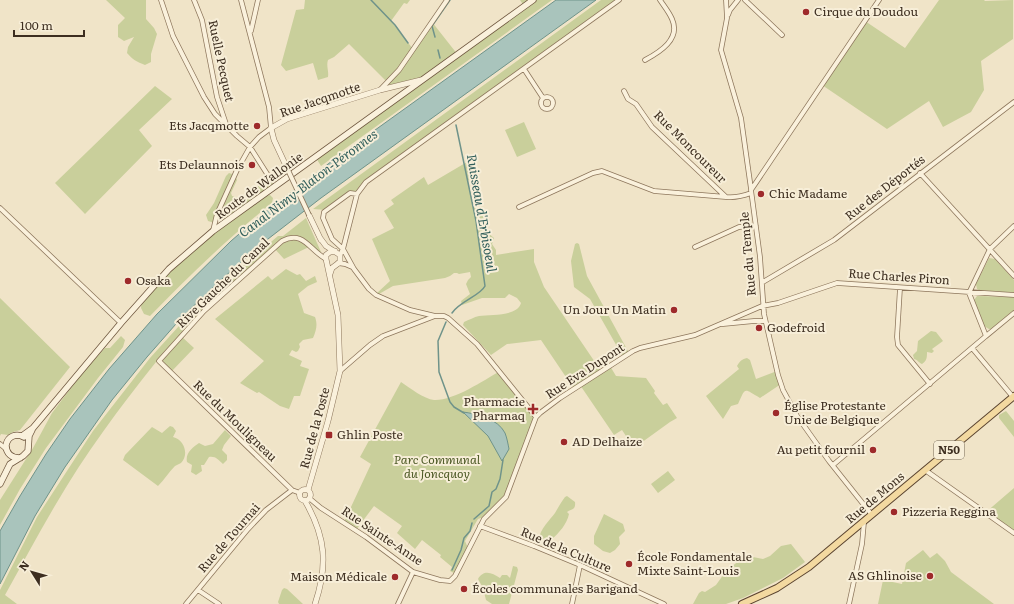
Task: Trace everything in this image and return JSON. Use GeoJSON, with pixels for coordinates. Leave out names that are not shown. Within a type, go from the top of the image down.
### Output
{"type":"FeatureCollection","features":[{"type":"Feature","properties":{"kind":"main road","name":"Route de Wallonie"},"geometry":{"type":"LineString","coordinates":[[33,428],[169,268],[213,232],[533,0]]}},
{"type":"Feature","properties":{"kind":"main road","name":"Rue de Mons"},"geometry":{"type":"LineString","coordinates":[[742,604],[777,588],[800,574],[1014,396]]}},
{"type":"Feature","properties":{"kind":"main road"},"geometry":{"type":"LineString","coordinates":[[22,436],[33,428]]}},
{"type":"Feature","properties":{"kind":"main road"},"geometry":{"type":"LineString","coordinates":[[0,484],[6,471],[13,462],[28,451],[29,436],[33,428]]}},
{"type":"Feature","properties":{"kind":"main road"},"geometry":{"type":"LineString","coordinates":[[6,471],[8,459],[7,448],[11,437],[15,435],[22,436],[28,444]]}},
{"type":"Feature","properties":{"kind":"main road"},"geometry":{"type":"LineString","coordinates":[[7,448],[11,456],[20,458]]}},
{"type":"Feature","properties":{"kind":"street"},"geometry":{"type":"LineString","coordinates":[[161,0],[173,36],[186,64],[212,109],[227,126],[250,147],[271,180]]}},
{"type":"Feature","properties":{"kind":"street","name":"Ruelle Pecquet"},"geometry":{"type":"LineString","coordinates":[[194,0],[202,20],[217,97],[227,126]]}},
{"type":"Feature","properties":{"kind":"street"},"geometry":{"type":"LineString","coordinates":[[241,0],[251,33],[269,107],[274,140],[309,215]]}},
{"type":"Feature","properties":{"kind":"street"},"geometry":{"type":"LineString","coordinates":[[251,33],[258,0]]}},
{"type":"Feature","properties":{"kind":"street"},"geometry":{"type":"LineString","coordinates":[[380,90],[399,70],[447,0]]}},
{"type":"Feature","properties":{"kind":"street"},"geometry":{"type":"LineString","coordinates":[[354,269],[349,265],[331,265],[327,259],[330,252],[338,253],[344,249],[357,194],[366,182],[619,0]]}},
{"type":"Feature","properties":{"kind":"street"},"geometry":{"type":"LineString","coordinates":[[645,60],[665,47],[671,40],[674,31],[672,20],[660,0]]}},
{"type":"Feature","properties":{"kind":"street"},"geometry":{"type":"LineString","coordinates":[[726,0],[727,18]]}},
{"type":"Feature","properties":{"kind":"street"},"geometry":{"type":"LineString","coordinates":[[727,18],[730,10],[738,0]]}},
{"type":"Feature","properties":{"kind":"street"},"geometry":{"type":"LineString","coordinates":[[745,0],[782,35]]}},
{"type":"Feature","properties":{"kind":"street"},"geometry":{"type":"LineString","coordinates":[[751,191],[879,0]]}},
{"type":"Feature","properties":{"kind":"street","name":"Rue du Temple"},"geometry":{"type":"LineString","coordinates":[[727,18],[721,50],[742,125],[756,226],[762,282],[762,306],[778,375],[785,394],[798,416],[833,465],[872,515]]}},
{"type":"Feature","properties":{"kind":"street"},"geometry":{"type":"LineString","coordinates":[[524,69],[543,98]]}},
{"type":"Feature","properties":{"kind":"street","name":"Rue Jacqmotte"},"geometry":{"type":"LineString","coordinates":[[213,232],[217,214],[237,170],[250,147],[259,137],[287,119],[380,90],[423,80]]}},
{"type":"Feature","properties":{"kind":"street","name":"Rue Moncoureur"},"geometry":{"type":"LineString","coordinates":[[624,91],[628,99],[636,104],[652,127],[726,197],[732,198],[744,196],[751,191]]}},
{"type":"Feature","properties":{"kind":"street","name":"Rue des Déportés"},"geometry":{"type":"LineString","coordinates":[[762,282],[834,240],[1014,102]]}},
{"type":"Feature","properties":{"kind":"street"},"geometry":{"type":"LineString","coordinates":[[519,207],[593,173],[602,171],[654,191],[726,197]]}},
{"type":"Feature","properties":{"kind":"street"},"geometry":{"type":"LineString","coordinates":[[920,174],[1014,276]]}},
{"type":"Feature","properties":{"kind":"street"},"geometry":{"type":"LineString","coordinates":[[357,194],[350,193],[326,210],[323,218],[330,235],[344,249],[354,269],[369,289],[376,295],[410,310],[449,318],[477,344],[536,417],[506,497],[487,516],[480,526]]}},
{"type":"Feature","properties":{"kind":"street"},"geometry":{"type":"LineString","coordinates":[[0,208],[121,323]]}},
{"type":"Feature","properties":{"kind":"street","name":"Rue de la Poste"},"geometry":{"type":"LineString","coordinates":[[308,490],[328,421],[340,371],[338,315],[327,259],[320,238],[309,215]]}},
{"type":"Feature","properties":{"kind":"street"},"geometry":{"type":"LineString","coordinates":[[695,247],[739,227],[756,226]]}},
{"type":"Feature","properties":{"kind":"street"},"geometry":{"type":"LineString","coordinates":[[986,336],[969,293],[990,249],[1014,226]]}},
{"type":"Feature","properties":{"kind":"street","name":"Rive Gauche du Canal"},"geometry":{"type":"LineString","coordinates":[[159,361],[204,311],[282,241],[293,237],[304,240],[318,254],[327,259]]}},
{"type":"Feature","properties":{"kind":"street"},"geometry":{"type":"LineString","coordinates":[[320,238],[326,246],[338,253],[340,259],[332,268],[330,275]]}},
{"type":"Feature","properties":{"kind":"street","name":"Rue Charles Piron"},"geometry":{"type":"LineString","coordinates":[[719,325],[762,306],[778,303],[837,283],[1014,295]]}},
{"type":"Feature","properties":{"kind":"street"},"geometry":{"type":"LineString","coordinates":[[900,288],[897,337],[898,345],[930,384]]}},
{"type":"Feature","properties":{"kind":"street"},"geometry":{"type":"LineString","coordinates":[[833,465],[1014,312]]}},
{"type":"Feature","properties":{"kind":"street"},"geometry":{"type":"LineString","coordinates":[[340,371],[370,345],[383,336],[435,316]]}},
{"type":"Feature","properties":{"kind":"street"},"geometry":{"type":"LineString","coordinates":[[719,325],[765,321]]}},
{"type":"Feature","properties":{"kind":"street","name":"Rue Eva Dupont"},"geometry":{"type":"LineString","coordinates":[[536,417],[560,398],[633,351],[695,335],[719,325]]}},
{"type":"Feature","properties":{"kind":"street"},"geometry":{"type":"LineString","coordinates":[[972,348],[1014,396]]}},
{"type":"Feature","properties":{"kind":"street","name":"Rue du Mouligneau"},"geometry":{"type":"LineString","coordinates":[[159,361],[292,490],[300,493]]}},
{"type":"Feature","properties":{"kind":"street"},"geometry":{"type":"LineString","coordinates":[[0,443],[7,448]]}},
{"type":"Feature","properties":{"kind":"street"},"geometry":{"type":"LineString","coordinates":[[925,470],[1014,533]]}},
{"type":"Feature","properties":{"kind":"street","name":"Rue de Tournai"},"geometry":{"type":"LineString","coordinates":[[186,604],[266,510],[292,490]]}},
{"type":"Feature","properties":{"kind":"street"},"geometry":{"type":"LineString","coordinates":[[307,500],[300,499],[300,493],[302,490],[308,490],[310,493],[307,500],[315,518],[322,543],[320,588],[315,604]]}},
{"type":"Feature","properties":{"kind":"street","name":"Rue Sainte-Anne"},"geometry":{"type":"LineString","coordinates":[[307,500],[366,537],[412,572],[447,582],[455,576],[480,526]]}},
{"type":"Feature","properties":{"kind":"street"},"geometry":{"type":"LineString","coordinates":[[849,604],[862,544],[864,522]]}},
{"type":"Feature","properties":{"kind":"street","name":"Rue de la Culture"},"geometry":{"type":"LineString","coordinates":[[480,526],[580,565],[664,604]]}},
{"type":"Feature","properties":{"kind":"street"},"geometry":{"type":"LineString","coordinates":[[572,604],[580,565]]}},
{"type":"Feature","properties":{"kind":"street"},"geometry":{"type":"LineString","coordinates":[[398,604],[412,572]]}},
{"type":"Feature","properties":{"kind":"street"},"geometry":{"type":"LineString","coordinates":[[198,590],[219,604]]}},
{"type":"Feature","properties":{"kind":"green space"},"geometry":{"type":"Polygon","coordinates":[[[106,0],[146,0],[146,19],[157,34],[151,54],[151,62],[145,65],[135,60],[127,53],[128,47],[134,37],[124,41],[118,37],[118,25],[125,18],[106,0]]]}},
{"type":"Feature","properties":{"kind":"green space"},"geometry":{"type":"Polygon","coordinates":[[[305,0],[410,0],[407,4],[404,3],[391,21],[413,49],[432,22],[458,55],[524,6],[520,0],[552,0],[321,166],[316,158],[422,81],[381,89],[387,82],[349,44],[334,57],[328,60],[328,77],[318,80],[313,63],[286,71],[281,65],[296,10],[304,9],[305,0]]]}},
{"type":"Feature","properties":{"kind":"green space"},"geometry":{"type":"Polygon","coordinates":[[[601,0],[619,0],[366,182],[357,194],[353,192],[326,210],[313,209],[601,0]]]}},
{"type":"Feature","properties":{"kind":"green space"},"geometry":{"type":"Polygon","coordinates":[[[939,0],[1013,0],[1013,39],[981,61],[984,90],[971,112],[943,127],[929,101],[887,129],[822,85],[865,21],[905,48],[939,0]]]}},
{"type":"Feature","properties":{"kind":"green space"},"geometry":{"type":"Polygon","coordinates":[[[155,86],[172,99],[139,130],[152,146],[85,214],[55,183],[155,86]]]}},
{"type":"Feature","properties":{"kind":"green space"},"geometry":{"type":"Polygon","coordinates":[[[524,122],[536,149],[517,157],[505,130],[524,122]]]}},
{"type":"Feature","properties":{"kind":"green space"},"geometry":{"type":"Polygon","coordinates":[[[467,162],[470,178],[468,181],[473,207],[482,209],[488,233],[494,238],[492,244],[496,250],[496,255],[534,249],[534,262],[544,287],[601,371],[610,366],[616,376],[646,378],[655,391],[654,393],[663,405],[667,403],[677,418],[634,448],[622,430],[614,435],[580,385],[574,389],[541,340],[507,344],[491,355],[463,325],[464,322],[477,316],[503,314],[514,311],[521,303],[517,298],[509,294],[505,298],[482,298],[462,305],[461,301],[470,294],[466,284],[471,277],[470,272],[459,274],[454,273],[445,278],[393,286],[379,294],[377,293],[390,281],[372,239],[394,228],[384,211],[394,204],[391,200],[424,177],[428,185],[467,162]]]}},
{"type":"Feature","properties":{"kind":"green space"},"geometry":{"type":"Polygon","coordinates":[[[229,173],[235,175],[237,180],[231,193],[232,196],[239,198],[267,180],[271,181],[273,184],[270,188],[223,220],[220,219],[217,214],[215,223],[208,221],[206,215],[214,203],[226,176],[229,173]]]}},
{"type":"Feature","properties":{"kind":"green space"},"geometry":{"type":"Polygon","coordinates":[[[270,195],[273,198],[272,203],[210,257],[150,316],[144,314],[141,308],[142,298],[177,261],[265,196],[270,195]]]}},
{"type":"Feature","properties":{"kind":"green space"},"geometry":{"type":"Polygon","coordinates":[[[306,218],[321,252],[318,254],[311,246],[284,259],[274,248],[204,311],[181,336],[194,348],[171,372],[160,361],[156,362],[91,449],[49,515],[5,595],[17,604],[0,604],[0,590],[37,517],[93,431],[150,358],[188,316],[246,263],[278,236],[283,236],[306,218]]]}},
{"type":"Feature","properties":{"kind":"green space"},"geometry":{"type":"Polygon","coordinates":[[[575,244],[579,244],[587,276],[629,353],[623,357],[590,299],[574,287],[571,261],[575,244]]]}},
{"type":"Feature","properties":{"kind":"green space"},"geometry":{"type":"Polygon","coordinates":[[[989,258],[995,259],[1014,280],[1014,293],[977,289],[976,284],[989,258]]]}},
{"type":"Feature","properties":{"kind":"green space"},"geometry":{"type":"Polygon","coordinates":[[[286,269],[297,275],[300,274],[306,281],[315,276],[317,282],[308,286],[298,294],[304,313],[315,317],[316,330],[313,338],[303,340],[299,344],[300,347],[298,351],[296,352],[292,350],[289,355],[302,361],[300,366],[309,369],[300,396],[294,396],[289,409],[280,406],[259,392],[257,393],[240,383],[264,361],[215,319],[268,276],[272,280],[286,269]]]}},
{"type":"Feature","properties":{"kind":"green space"},"geometry":{"type":"Polygon","coordinates":[[[977,296],[1014,297],[1014,310],[992,329],[989,329],[984,326],[975,303],[974,300],[977,296]]]}},
{"type":"Feature","properties":{"kind":"green space"},"geometry":{"type":"Polygon","coordinates":[[[0,298],[70,367],[20,430],[8,435],[1,434],[0,436],[0,298]]]}},
{"type":"Feature","properties":{"kind":"green space"},"geometry":{"type":"Polygon","coordinates":[[[931,331],[936,332],[943,341],[932,349],[934,351],[932,353],[927,352],[926,360],[922,364],[914,359],[913,355],[917,351],[918,341],[931,331]]]}},
{"type":"Feature","properties":{"kind":"green space"},"geometry":{"type":"Polygon","coordinates":[[[121,336],[125,340],[123,347],[46,448],[20,489],[0,525],[0,500],[33,448],[52,413],[83,372],[105,348],[110,348],[121,336]]]}},
{"type":"Feature","properties":{"kind":"green space"},"geometry":{"type":"Polygon","coordinates":[[[747,358],[750,360],[756,379],[777,371],[781,384],[760,398],[751,392],[744,392],[738,404],[731,406],[723,419],[706,396],[739,369],[737,366],[739,363],[747,358]]]}},
{"type":"Feature","properties":{"kind":"green space","name":"Parc Communal du Joncquoy"},"geometry":{"type":"Polygon","coordinates":[[[500,371],[536,417],[506,497],[487,516],[478,519],[465,541],[468,548],[456,574],[450,571],[452,567],[440,557],[441,555],[422,540],[415,549],[397,533],[402,526],[374,506],[356,530],[344,522],[371,464],[360,457],[401,382],[426,398],[434,400],[459,394],[500,371]]]}},
{"type":"Feature","properties":{"kind":"green space"},"geometry":{"type":"Polygon","coordinates":[[[1006,411],[1014,421],[1014,437],[999,418],[999,415],[1006,411]]]}},
{"type":"Feature","properties":{"kind":"green space"},"geometry":{"type":"Polygon","coordinates":[[[170,426],[176,431],[173,437],[183,444],[185,456],[181,463],[175,466],[158,486],[123,460],[125,455],[152,427],[162,433],[170,426]]]}},
{"type":"Feature","properties":{"kind":"green space"},"geometry":{"type":"Polygon","coordinates":[[[225,430],[231,436],[222,450],[227,455],[227,460],[223,464],[215,458],[209,457],[204,465],[201,465],[202,471],[196,475],[191,472],[192,465],[187,462],[187,456],[194,446],[199,443],[205,446],[213,444],[225,430]]]}},
{"type":"Feature","properties":{"kind":"green space"},"geometry":{"type":"Polygon","coordinates":[[[668,471],[675,480],[658,493],[651,484],[668,471]]]}},
{"type":"Feature","properties":{"kind":"green space"},"geometry":{"type":"Polygon","coordinates":[[[1014,488],[1014,533],[985,513],[1014,488]]]}},
{"type":"Feature","properties":{"kind":"green space"},"geometry":{"type":"Polygon","coordinates":[[[567,496],[575,502],[575,505],[574,508],[567,512],[569,514],[565,525],[551,540],[546,537],[543,542],[540,542],[539,538],[542,531],[567,496]]]}},
{"type":"Feature","properties":{"kind":"green space"},"geometry":{"type":"Polygon","coordinates":[[[604,514],[623,524],[625,531],[619,537],[620,544],[610,553],[603,551],[594,544],[594,536],[604,514]]]}},
{"type":"Feature","properties":{"kind":"green space"},"geometry":{"type":"Polygon","coordinates":[[[791,544],[805,562],[783,578],[743,598],[726,604],[693,604],[699,593],[702,591],[705,592],[716,585],[726,571],[740,560],[753,557],[763,559],[770,556],[781,546],[791,544]]]}},
{"type":"Feature","properties":{"kind":"green space","name":"AS Ghlinoise"},"geometry":{"type":"Polygon","coordinates":[[[923,550],[930,558],[937,553],[945,561],[951,572],[994,604],[878,604],[883,580],[902,584],[906,563],[923,550]]]}},
{"type":"Feature","properties":{"kind":"green space"},"geometry":{"type":"Polygon","coordinates":[[[513,566],[517,567],[518,570],[509,604],[492,604],[486,600],[483,588],[478,579],[480,576],[488,573],[500,578],[502,575],[507,575],[510,578],[513,566]]]}},
{"type":"Feature","properties":{"kind":"green space"},"geometry":{"type":"Polygon","coordinates":[[[284,588],[303,604],[279,604],[278,602],[284,588]]]}},
{"type":"Feature","properties":{"kind":"water","name":"Canal Nimy-Blaton-Péronnes"},"geometry":{"type":"Polygon","coordinates":[[[556,0],[596,0],[321,198],[268,239],[223,278],[183,316],[112,400],[65,467],[35,516],[0,584],[0,531],[20,496],[70,419],[109,369],[157,314],[231,241],[260,216],[332,161],[556,0]]]}},
{"type":"Feature","properties":{"kind":"water"},"geometry":{"type":"Polygon","coordinates":[[[463,412],[487,418],[502,428],[506,435],[509,449],[502,461],[488,436],[463,412]]]}},
{"type":"Feature","properties":{"kind":"waterway"},"geometry":{"type":"LineString","coordinates":[[371,0],[395,25],[408,43]]}},
{"type":"Feature","properties":{"kind":"waterway","name":"Ruisseau d'Erbisoeul"},"geometry":{"type":"LineString","coordinates":[[435,37],[432,26],[450,0]]}},
{"type":"Feature","properties":{"kind":"waterway","name":"Ruisseau d'Erbisoeul"},"geometry":{"type":"LineString","coordinates":[[438,50],[440,58]]}},
{"type":"Feature","properties":{"kind":"waterway","name":"Ruisseau d'Erbisoeul"},"geometry":{"type":"LineString","coordinates":[[452,313],[460,305],[479,293],[485,286],[476,221],[456,125]]}},
{"type":"Feature","properties":{"kind":"waterway","name":"Ruisseau d'Erbisoeul"},"geometry":{"type":"LineString","coordinates":[[446,322],[438,341],[439,372],[450,402],[454,407],[464,413]]}},
{"type":"Feature","properties":{"kind":"waterway","name":"Ruisseau d'Erbisoeul"},"geometry":{"type":"LineString","coordinates":[[474,519],[489,506],[492,492],[496,489],[500,479],[503,460]]}},
{"type":"Feature","properties":{"kind":"waterway","name":"Ruisseau d'Erbisoeul"},"geometry":{"type":"LineString","coordinates":[[452,570],[461,550],[464,538],[470,531],[472,523]]}},
{"type":"Feature","properties":{"kind":"place","name":"Cirque du Doudou"},"geometry":{"type":"Point","coordinates":[806,12]}},
{"type":"Feature","properties":{"kind":"place","name":"Ets Jacqmotte"},"geometry":{"type":"Point","coordinates":[257,126]}},
{"type":"Feature","properties":{"kind":"place","name":"Ets Delaunnois"},"geometry":{"type":"Point","coordinates":[252,165]}},
{"type":"Feature","properties":{"kind":"place","name":"Chic Madame"},"geometry":{"type":"Point","coordinates":[761,194]}},
{"type":"Feature","properties":{"kind":"place","name":"Osaka"},"geometry":{"type":"Point","coordinates":[128,281]}},
{"type":"Feature","properties":{"kind":"place","name":"Un Jour Un Matin"},"geometry":{"type":"Point","coordinates":[674,310]}},
{"type":"Feature","properties":{"kind":"place","name":"Godefroid"},"geometry":{"type":"Point","coordinates":[759,328]}},
{"type":"Feature","properties":{"kind":"place","name":"Pharmacie Pharmaq"},"geometry":{"type":"Point","coordinates":[533,409]}},
{"type":"Feature","properties":{"kind":"place","name":"Église Protestante Unie de Belgique"},"geometry":{"type":"Point","coordinates":[776,413]}},
{"type":"Feature","properties":{"kind":"place","name":"Ghlin Poste"},"geometry":{"type":"Point","coordinates":[329,435]}},
{"type":"Feature","properties":{"kind":"place","name":"AD Delhaize"},"geometry":{"type":"Point","coordinates":[564,442]}},
{"type":"Feature","properties":{"kind":"place","name":"Au petit fournil"},"geometry":{"type":"Point","coordinates":[873,450]}},
{"type":"Feature","properties":{"kind":"place","name":"Pizzeria Reggina"},"geometry":{"type":"Point","coordinates":[894,512]}},
{"type":"Feature","properties":{"kind":"place","name":"École Fondamentale Mixte Saint-Louis"},"geometry":{"type":"Point","coordinates":[629,564]}},
{"type":"Feature","properties":{"kind":"place","name":"AS Ghlinoise"},"geometry":{"type":"Point","coordinates":[930,576]}},
{"type":"Feature","properties":{"kind":"place","name":"Maison Médicale"},"geometry":{"type":"Point","coordinates":[395,577]}},
{"type":"Feature","properties":{"kind":"place","name":"Écoles communales Barigand"},"geometry":{"type":"Point","coordinates":[464,589]}}]}
